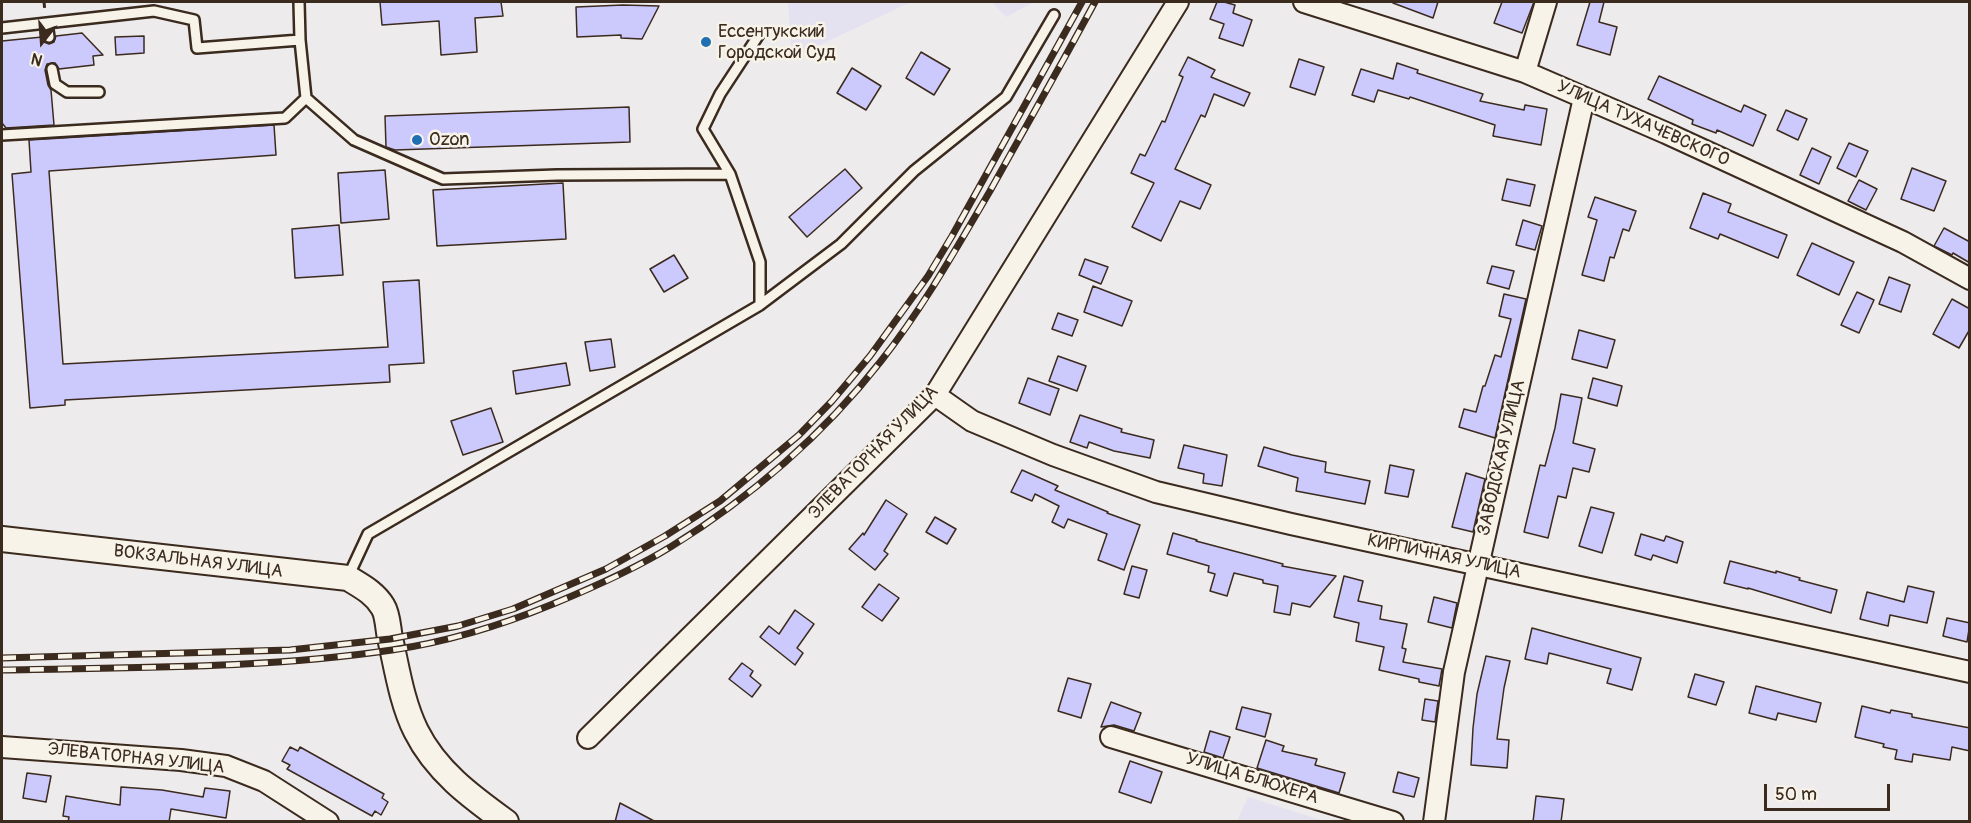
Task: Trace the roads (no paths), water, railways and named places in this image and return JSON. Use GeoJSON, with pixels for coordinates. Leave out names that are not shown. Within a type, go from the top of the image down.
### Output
{"type":"FeatureCollection","features":[{"type":"Feature","properties":{"kind":"street","name":"ЭЛЕВАТОРНАЯ УЛИЦА"},"geometry":{"type":"LineString","coordinates":[[588,738],[935,395],[1178,2]]}},
{"type":"Feature","properties":{"kind":"street","name":"УЛИЦА ТУХАЧЕВСКОГО"},"geometry":{"type":"LineString","coordinates":[[1304,2],[1525,72],[1666,133],[1903,242],[1970,279]]}},
{"type":"Feature","properties":{"kind":"street"},"geometry":{"type":"LineString","coordinates":[[1525,72],[1546,2]]}},
{"type":"Feature","properties":{"kind":"street","name":"ЗАВОДСКАЯ УЛИЦА"},"geometry":{"type":"LineString","coordinates":[[1434,822],[1455,672],[1584,98]]}},
{"type":"Feature","properties":{"kind":"street","name":"КИРПИЧНАЯ УЛИЦА"},"geometry":{"type":"LineString","coordinates":[[935,395],[972,421],[1053,455],[1156,492],[1291,524],[1970,672]]}},
{"type":"Feature","properties":{"kind":"street","name":"ВОКЗАЛЬНАЯ УЛИЦА"},"geometry":{"type":"LineString","coordinates":[[2,539],[348,578],[368,590],[384,608],[405,701],[415,730],[429,754],[454,782],[506,822]]}},
{"type":"Feature","properties":{"kind":"street","name":"УЛИЦА БЛЮХЕРА"},"geometry":{"type":"LineString","coordinates":[[1111,736],[1393,822]]}},
{"type":"Feature","properties":{"kind":"street","name":"ЭЛЕВАТОРНАЯ УЛИЦА"},"geometry":{"type":"LineString","coordinates":[[2,747],[181,760],[226,766],[264,781],[328,822]]}},
{"type":"Feature","properties":{"kind":"lane"},"geometry":{"type":"LineString","coordinates":[[299,2],[306,98],[354,140],[443,179],[557,175],[730,174]]}},
{"type":"Feature","properties":{"kind":"lane"},"geometry":{"type":"LineString","coordinates":[[2,28],[154,11],[194,20],[197,48],[300,40]]}},
{"type":"Feature","properties":{"kind":"lane"},"geometry":{"type":"LineString","coordinates":[[348,578],[368,534],[760,305],[841,244],[914,171],[1006,97],[1054,15]]}},
{"type":"Feature","properties":{"kind":"lane"},"geometry":{"type":"LineString","coordinates":[[47,23],[49,37]]}},
{"type":"Feature","properties":{"kind":"lane"},"geometry":{"type":"LineString","coordinates":[[760,33],[720,94],[703,129],[730,174],[760,262],[760,305]]}},
{"type":"Feature","properties":{"kind":"lane"},"geometry":{"type":"LineString","coordinates":[[52,69],[55,84],[67,92],[99,92]]}},
{"type":"Feature","properties":{"kind":"lane"},"geometry":{"type":"LineString","coordinates":[[2,135],[285,118],[306,98]]}},
{"type":"Feature","properties":{"kind":"railway"},"geometry":{"type":"LineString","coordinates":[[2,658],[290,650],[390,639],[458,626],[513,609],[606,569],[665,536],[720,501],[799,435],[832,401],[870,356],[928,276],[952,236],[1082,2]]}},
{"type":"Feature","properties":{"kind":"railway"},"geometry":{"type":"LineString","coordinates":[[2,670],[246,664],[295,661],[413,647],[474,632],[534,612],[614,577],[672,546],[730,507],[784,463],[835,414],[881,361],[911,320],[952,256],[1095,2]]}},
{"type":"Feature","properties":{"kind":"place","name":"Ессентукский Городской Суд"},"geometry":{"type":"Point","coordinates":[706,42]}},
{"type":"Feature","properties":{"kind":"place","name":"Ozon"},"geometry":{"type":"Point","coordinates":[417,140]}}]}
